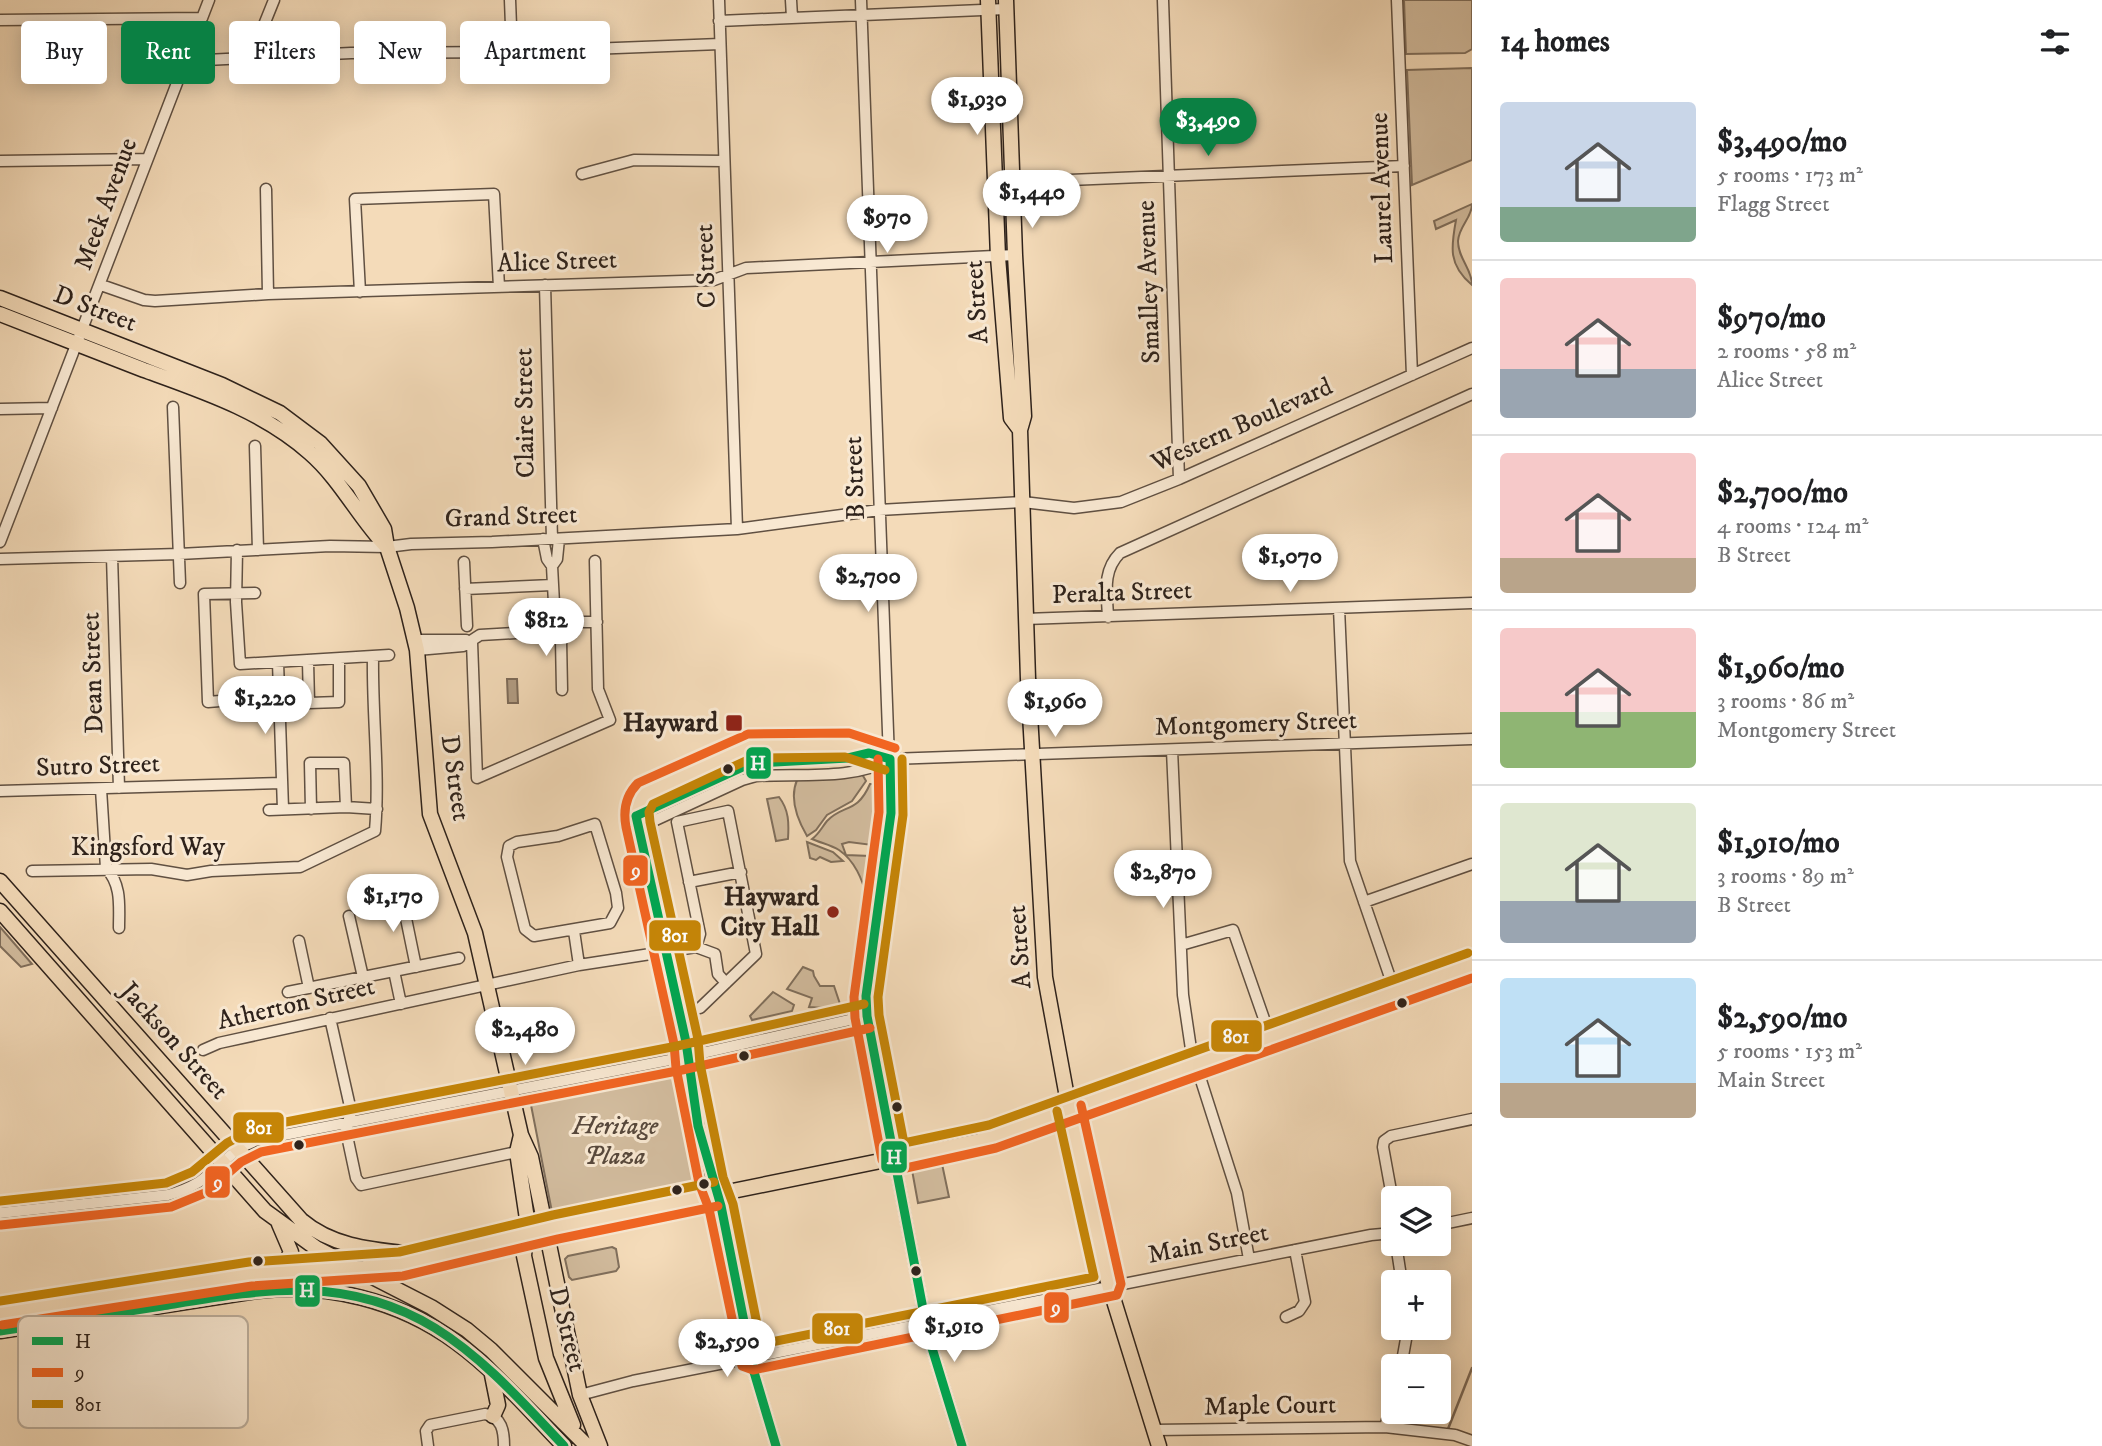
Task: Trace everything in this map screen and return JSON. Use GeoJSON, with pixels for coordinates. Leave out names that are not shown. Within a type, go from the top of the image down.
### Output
{"type":"FeatureCollection","features":[{"type":"Feature","properties":{"kind":"main road","name":"A Street"},"geometry":{"type":"LineString","coordinates":[[1006,4],[1024,416],[1020,430],[1025,619],[1045,977],[1092,1218],[1109,1286],[1159,1446]]}},
{"type":"Feature","properties":{"kind":"main road","name":"A Street"},"geometry":{"type":"LineString","coordinates":[[989,5],[998,257],[1011,418],[1020,430]]}},
{"type":"Feature","properties":{"kind":"main road","name":"D Street"},"geometry":{"type":"LineString","coordinates":[[0,298],[79,337],[272,424],[311,453],[346,492],[368,527],[387,547],[416,645],[430,814],[475,931],[521,1135],[531,1157],[580,1395],[600,1446]]}},
{"type":"Feature","properties":{"kind":"main road","name":"D Street"},"geometry":{"type":"LineString","coordinates":[[0,314],[79,337]]}},
{"type":"Feature","properties":{"kind":"main road","name":"Jackson Street"},"geometry":{"type":"LineString","coordinates":[[0,881],[294,1214],[322,1235],[358,1247],[436,1257]]}},
{"type":"Feature","properties":{"kind":"main road","name":"Jackson Street"},"geometry":{"type":"LineString","coordinates":[[0,911],[259,1205],[279,1223],[316,1248],[439,1312],[467,1330],[491,1350],[585,1445]]}},
{"type":"Feature","properties":{"kind":"main road"},"geometry":{"type":"LineString","coordinates":[[0,1313],[273,1273],[387,1266],[436,1257],[546,1229],[979,1141],[1472,965]]}},
{"type":"Feature","properties":{"kind":"main road","name":"D Street"},"geometry":{"type":"LineString","coordinates":[[521,1135],[517,1152],[527,1219],[523,1250],[544,1351],[569,1417],[585,1445]]}},
{"type":"Feature","properties":{"kind":"main road"},"geometry":{"type":"LineString","coordinates":[[273,1273],[285,1264],[291,1254],[279,1223]]}},
{"type":"Feature","properties":{"kind":"main road"},"geometry":{"type":"LineString","coordinates":[[94,1316],[257,1290],[298,1288],[333,1291],[377,1302],[417,1319],[456,1342],[565,1446]]}},
{"type":"Feature","properties":{"kind":"main road"},"geometry":{"type":"LineString","coordinates":[[0,1331],[18,1328]]}},
{"type":"Feature","properties":{"kind":"main road"},"geometry":{"type":"LineString","coordinates":[[492,1375],[498,1405],[493,1416]]}},
{"type":"Feature","properties":{"kind":"street","name":"Meek Avenue"},"geometry":{"type":"LineString","coordinates":[[201,21],[209,0]]}},
{"type":"Feature","properties":{"kind":"street"},"geometry":{"type":"LineString","coordinates":[[266,21],[274,0]]}},
{"type":"Feature","properties":{"kind":"street"},"geometry":{"type":"LineString","coordinates":[[510,0],[511,21]]}},
{"type":"Feature","properties":{"kind":"street","name":"C Street"},"geometry":{"type":"LineString","coordinates":[[719,0],[737,529]]}},
{"type":"Feature","properties":{"kind":"street"},"geometry":{"type":"LineString","coordinates":[[791,0],[792,17]]}},
{"type":"Feature","properties":{"kind":"street","name":"B Street"},"geometry":{"type":"LineString","coordinates":[[861,0],[891,813],[866,996],[866,1016],[926,1324],[962,1446]]}},
{"type":"Feature","properties":{"kind":"street","name":"Smalley Avenue"},"geometry":{"type":"LineString","coordinates":[[1163,0],[1179,479]]}},
{"type":"Feature","properties":{"kind":"street","name":"Laurel Avenue"},"geometry":{"type":"LineString","coordinates":[[1397,0],[1412,375]]}},
{"type":"Feature","properties":{"kind":"street"},"geometry":{"type":"LineString","coordinates":[[719,21],[1006,4]]}},
{"type":"Feature","properties":{"kind":"street"},"geometry":{"type":"LineString","coordinates":[[0,20],[202,18]]}},
{"type":"Feature","properties":{"kind":"street"},"geometry":{"type":"LineString","coordinates":[[610,48],[720,44]]}},
{"type":"Feature","properties":{"kind":"street"},"geometry":{"type":"LineString","coordinates":[[340,54],[460,52]]}},
{"type":"Feature","properties":{"kind":"street","name":"Meek Avenue"},"geometry":{"type":"LineString","coordinates":[[0,542],[177,84]]}},
{"type":"Feature","properties":{"kind":"street"},"geometry":{"type":"LineString","coordinates":[[0,160],[147,159]]}},
{"type":"Feature","properties":{"kind":"street"},"geometry":{"type":"LineString","coordinates":[[582,174],[634,160],[724,162]]}},
{"type":"Feature","properties":{"kind":"street"},"geometry":{"type":"LineString","coordinates":[[996,183],[1404,166]]}},
{"type":"Feature","properties":{"kind":"street"},"geometry":{"type":"LineString","coordinates":[[265,189],[268,294]]}},
{"type":"Feature","properties":{"kind":"street"},"geometry":{"type":"LineString","coordinates":[[360,292],[355,199],[494,194],[499,287]]}},
{"type":"Feature","properties":{"kind":"street","name":"Alice Street"},"geometry":{"type":"LineString","coordinates":[[101,285],[144,300],[155,301],[268,294],[714,279],[746,268],[1015,255]]}},
{"type":"Feature","properties":{"kind":"street","name":"Claire Street"},"geometry":{"type":"LineString","coordinates":[[545,285],[551,539],[547,559],[552,566],[555,622],[561,640],[562,690]]}},
{"type":"Feature","properties":{"kind":"street","name":"Western Boulevard"},"geometry":{"type":"LineString","coordinates":[[1023,502],[1074,508],[1121,502],[1179,479],[1472,348]]}},
{"type":"Feature","properties":{"kind":"street"},"geometry":{"type":"LineString","coordinates":[[1108,617],[1107,572],[1111,562],[1120,553],[1472,394]]}},
{"type":"Feature","properties":{"kind":"street"},"geometry":{"type":"LineString","coordinates":[[173,407],[180,583]]}},
{"type":"Feature","properties":{"kind":"street"},"geometry":{"type":"LineString","coordinates":[[0,408],[52,408]]}},
{"type":"Feature","properties":{"kind":"street"},"geometry":{"type":"LineString","coordinates":[[255,446],[258,551]]}},
{"type":"Feature","properties":{"kind":"street","name":"Grand Street"},"geometry":{"type":"LineString","coordinates":[[0,559],[258,551],[330,546],[387,547],[737,529],[879,510],[1023,502]]}},
{"type":"Feature","properties":{"kind":"street"},"geometry":{"type":"LineString","coordinates":[[237,550],[236,593],[240,664],[389,656]]}},
{"type":"Feature","properties":{"kind":"street","name":"Dean Street"},"geometry":{"type":"LineString","coordinates":[[113,556],[120,788]]}},
{"type":"Feature","properties":{"kind":"street"},"geometry":{"type":"LineString","coordinates":[[472,642],[477,778],[610,720],[598,690],[595,561]]}},
{"type":"Feature","properties":{"kind":"street"},"geometry":{"type":"LineString","coordinates":[[464,562],[467,625]]}},
{"type":"Feature","properties":{"kind":"street"},"geometry":{"type":"LineString","coordinates":[[466,589],[552,585]]}},
{"type":"Feature","properties":{"kind":"street"},"geometry":{"type":"LineString","coordinates":[[255,593],[204,594],[208,702],[279,696]]}},
{"type":"Feature","properties":{"kind":"street","name":"Peralta Street"},"geometry":{"type":"LineString","coordinates":[[1025,619],[1472,603]]}},
{"type":"Feature","properties":{"kind":"street"},"geometry":{"type":"LineString","coordinates":[[1339,608],[1350,861],[1395,992]]}},
{"type":"Feature","properties":{"kind":"street"},"geometry":{"type":"LineString","coordinates":[[416,645],[463,646],[480,635],[533,632],[555,622],[597,622]]}},
{"type":"Feature","properties":{"kind":"street","name":"Kingsford Way"},"geometry":{"type":"LineString","coordinates":[[32,871],[151,869],[187,875],[211,871],[300,867],[375,831],[377,808],[373,657]]}},
{"type":"Feature","properties":{"kind":"street"},"geometry":{"type":"LineString","coordinates":[[307,661],[309,703],[339,702],[339,659]]}},
{"type":"Feature","properties":{"kind":"street"},"geometry":{"type":"LineString","coordinates":[[278,662],[283,809]]}},
{"type":"Feature","properties":{"kind":"street","name":"Montgomery Street"},"geometry":{"type":"LineString","coordinates":[[666,953],[642,836],[644,828],[649,823],[756,776],[856,772],[877,767],[890,759],[1472,739]]}},
{"type":"Feature","properties":{"kind":"street"},"geometry":{"type":"LineString","coordinates":[[1172,750],[1183,995],[1188,1034],[1237,1193],[1249,1259]]}},
{"type":"Feature","properties":{"kind":"street"},"geometry":{"type":"LineString","coordinates":[[311,808],[310,763],[344,763],[346,807]]}},
{"type":"Feature","properties":{"kind":"street","name":"Sutro Street"},"geometry":{"type":"LineString","coordinates":[[0,791],[282,783]]}},
{"type":"Feature","properties":{"kind":"street"},"geometry":{"type":"LineString","coordinates":[[102,789],[106,869],[115,879],[119,892],[119,928]]}},
{"type":"Feature","properties":{"kind":"street"},"geometry":{"type":"LineString","coordinates":[[270,810],[377,808]]}},
{"type":"Feature","properties":{"kind":"street"},"geometry":{"type":"LineString","coordinates":[[699,1008],[726,983],[756,954],[728,811],[677,821],[699,934],[696,947],[715,954],[718,974],[726,983]]}},
{"type":"Feature","properties":{"kind":"street"},"geometry":{"type":"LineString","coordinates":[[595,824],[608,863],[618,908],[610,923],[574,931],[534,936],[525,929],[507,857],[509,846],[517,842],[558,836],[595,824]]}},
{"type":"Feature","properties":{"kind":"street"},"geometry":{"type":"LineString","coordinates":[[1364,902],[1472,864]]}},
{"type":"Feature","properties":{"kind":"street"},"geometry":{"type":"LineString","coordinates":[[689,883],[741,872]]}},
{"type":"Feature","properties":{"kind":"street"},"geometry":{"type":"LineString","coordinates":[[401,894],[416,967]]}},
{"type":"Feature","properties":{"kind":"street"},"geometry":{"type":"LineString","coordinates":[[349,916],[363,977]]}},
{"type":"Feature","properties":{"kind":"street"},"geometry":{"type":"LineString","coordinates":[[1181,945],[1233,930],[1270,1036]]}},
{"type":"Feature","properties":{"kind":"street"},"geometry":{"type":"LineString","coordinates":[[574,931],[579,965]]}},
{"type":"Feature","properties":{"kind":"street"},"geometry":{"type":"LineString","coordinates":[[299,941],[309,988]]}},
{"type":"Feature","properties":{"kind":"street","name":"Atherton Street"},"geometry":{"type":"LineString","coordinates":[[203,1051],[219,1043],[579,965],[696,947]]}},
{"type":"Feature","properties":{"kind":"street"},"geometry":{"type":"LineString","coordinates":[[666,953],[681,1015],[710,1178],[721,1206],[751,1358],[776,1446]]}},
{"type":"Feature","properties":{"kind":"street"},"geometry":{"type":"LineString","coordinates":[[288,992],[459,958]]}},
{"type":"Feature","properties":{"kind":"street","name":"Atherton Street"},"geometry":{"type":"LineString","coordinates":[[394,971],[401,1004]]}},
{"type":"Feature","properties":{"kind":"street"},"geometry":{"type":"LineString","coordinates":[[0,1213],[168,1195],[199,1182],[237,1150],[258,1140],[687,1056],[866,1016]]}},
{"type":"Feature","properties":{"kind":"street"},"geometry":{"type":"LineString","coordinates":[[330,1018],[351,1111],[346,1130],[356,1178],[361,1185],[517,1152]]}},
{"type":"Feature","properties":{"kind":"street"},"geometry":{"type":"LineString","coordinates":[[1390,1186],[1384,1141],[1391,1136],[1472,1119]]}},
{"type":"Feature","properties":{"kind":"street"},"geometry":{"type":"LineString","coordinates":[[1451,1223],[1472,1219]]}},
{"type":"Feature","properties":{"kind":"street","name":"Main Street"},"geometry":{"type":"LineString","coordinates":[[580,1395],[633,1381],[1381,1234]]}},
{"type":"Feature","properties":{"kind":"street"},"geometry":{"type":"LineString","coordinates":[[1286,1317],[1299,1311],[1305,1302],[1295,1250]]}},
{"type":"Feature","properties":{"kind":"street"},"geometry":{"type":"LineString","coordinates":[[428,1446],[426,1431],[430,1425],[485,1414],[498,1419],[503,1431],[503,1446]]}},
{"type":"Feature","properties":{"kind":"street","name":"Maple Court"},"geometry":{"type":"LineString","coordinates":[[1154,1430],[1385,1427],[1455,1435],[1472,1441]]}},
{"type":"Feature","properties":{"kind":"green space"},"geometry":{"type":"Polygon","coordinates":[[[1404,0],[1472,0],[1472,49],[1465,53],[1406,54],[1404,0]]]}},
{"type":"Feature","properties":{"kind":"green space"},"geometry":{"type":"Polygon","coordinates":[[[1472,68],[1472,160],[1412,185],[1407,70],[1472,68]]]}},
{"type":"Feature","properties":{"kind":"green space"},"geometry":{"type":"Polygon","coordinates":[[[1472,204],[1458,241],[1472,285],[1464,278],[1453,255],[1456,220],[1436,229],[1434,221],[1472,204]]]}},
{"type":"Feature","properties":{"kind":"green space"},"geometry":{"type":"Polygon","coordinates":[[[862,774],[866,781],[852,801],[827,815],[816,830],[807,836],[795,809],[797,780],[862,774]]]}},
{"type":"Feature","properties":{"kind":"green space"},"geometry":{"type":"Polygon","coordinates":[[[870,784],[876,784],[877,821],[872,845],[849,842],[842,844],[846,855],[870,856],[867,897],[854,865],[845,854],[812,839],[833,816],[860,800],[870,784]]]}},
{"type":"Feature","properties":{"kind":"green space"},"geometry":{"type":"Polygon","coordinates":[[[779,797],[788,817],[788,839],[776,841],[767,799],[779,797]]]}},
{"type":"Feature","properties":{"kind":"green space"},"geometry":{"type":"Polygon","coordinates":[[[807,842],[833,852],[843,861],[810,858],[807,842]]]}},
{"type":"Feature","properties":{"kind":"green space"},"geometry":{"type":"Polygon","coordinates":[[[0,927],[32,964],[21,967],[0,946],[0,927]]]}},
{"type":"Feature","properties":{"kind":"green space"},"geometry":{"type":"Polygon","coordinates":[[[803,967],[813,971],[820,986],[834,986],[840,1004],[824,1008],[809,1007],[812,998],[787,989],[803,967]]]}},
{"type":"Feature","properties":{"kind":"green space"},"geometry":{"type":"Polygon","coordinates":[[[773,992],[794,1005],[792,1011],[752,1020],[750,1016],[773,992]]]}},
{"type":"Feature","properties":{"kind":"green space","name":"Heritage Plaza"},"geometry":{"type":"Polygon","coordinates":[[[678,1070],[700,1182],[552,1212],[530,1100],[678,1070]]]}},
{"type":"Feature","properties":{"kind":"green space"},"geometry":{"type":"Polygon","coordinates":[[[942,1164],[949,1197],[918,1203],[912,1170],[942,1164]]]}},
{"type":"Feature","properties":{"kind":"green space"},"geometry":{"type":"Polygon","coordinates":[[[612,1247],[616,1249],[619,1267],[616,1271],[572,1280],[569,1277],[565,1259],[568,1256],[612,1247]]]}},
{"type":"Feature","properties":{"kind":"shaded area"},"geometry":{"type":"Polygon","coordinates":[[[507,679],[517,679],[518,703],[508,703],[507,679]]]}},
{"type":"Feature","properties":{"kind":"waterway"},"geometry":{"type":"LineString","coordinates":[[1448,1429],[1472,1368]]}},
{"type":"Feature","properties":{"kind":"transit line","name":"9"},"geometry":{"type":"LineString","coordinates":[[895,748],[849,733],[748,734],[638,783],[626,804],[626,827],[674,1044],[676,1068],[699,1183],[709,1209],[742,1366],[753,1370],[1117,1295],[1121,1284],[1081,1105]]}},
{"type":"Feature","properties":{"kind":"transit line","name":"H"},"geometry":{"type":"LineString","coordinates":[[636,816],[745,766],[848,758],[869,753],[890,759]]}},
{"type":"Feature","properties":{"kind":"transit line","name":"801"},"geometry":{"type":"LineString","coordinates":[[885,770],[845,757],[752,758],[653,804],[649,812],[698,1039],[700,1064],[723,1177],[733,1204],[761,1344],[1094,1277],[1057,1111]]}},
{"type":"Feature","properties":{"kind":"transit line","name":"9"},"geometry":{"type":"LineString","coordinates":[[878,759],[879,812],[854,997],[855,1018],[882,1160],[889,1169],[897,1170],[996,1148],[1472,978]]}},
{"type":"Feature","properties":{"kind":"transit line","name":"H"},"geometry":{"type":"LineString","coordinates":[[890,759],[891,813],[866,996],[867,1016],[928,1335],[962,1446]]}},
{"type":"Feature","properties":{"kind":"transit line","name":"801"},"geometry":{"type":"LineString","coordinates":[[902,759],[903,815],[878,997],[879,1015],[904,1143],[989,1125],[1468,953]]}},
{"type":"Feature","properties":{"kind":"transit line","name":"H"},"geometry":{"type":"LineString","coordinates":[[636,816],[686,1042],[698,1126],[721,1206],[754,1372],[776,1446]]}},
{"type":"Feature","properties":{"kind":"transit line","name":"801"},"geometry":{"type":"LineString","coordinates":[[0,1201],[166,1183],[192,1172],[227,1143],[255,1128],[677,1046],[864,1004]]}},
{"type":"Feature","properties":{"kind":"transit line","name":"9"},"geometry":{"type":"LineString","coordinates":[[1,1225],[171,1207],[205,1193],[241,1162],[261,1152],[682,1070],[870,1028]]}},
{"type":"Feature","properties":{"kind":"transit line","name":"801"},"geometry":{"type":"LineString","coordinates":[[0,1301],[249,1262],[399,1252],[553,1215],[714,1182]]}},
{"type":"Feature","properties":{"kind":"transit line","name":"9"},"geometry":{"type":"LineString","coordinates":[[60,1316],[252,1286],[403,1276],[558,1239],[718,1206]]}},
{"type":"Feature","properties":{"kind":"transit line","name":"H"},"geometry":{"type":"LineString","coordinates":[[96,1316],[268,1291],[302,1290],[368,1299],[401,1311],[453,1340],[503,1383],[564,1446]]}},
{"type":"Feature","properties":{"kind":"transit line","name":"9"},"geometry":{"type":"LineString","coordinates":[[2,1325],[18,1323]]}},
{"type":"Feature","properties":{"kind":"transit line","name":"H"},"geometry":{"type":"LineString","coordinates":[[0,1331],[18,1328]]}},
{"type":"Feature","properties":{"kind":"place","name":"Hayward"},"geometry":{"type":"Point","coordinates":[734,723]}},
{"type":"Feature","properties":{"kind":"place","name":"Hayward City Hall"},"geometry":{"type":"Point","coordinates":[833,912]}}]}
